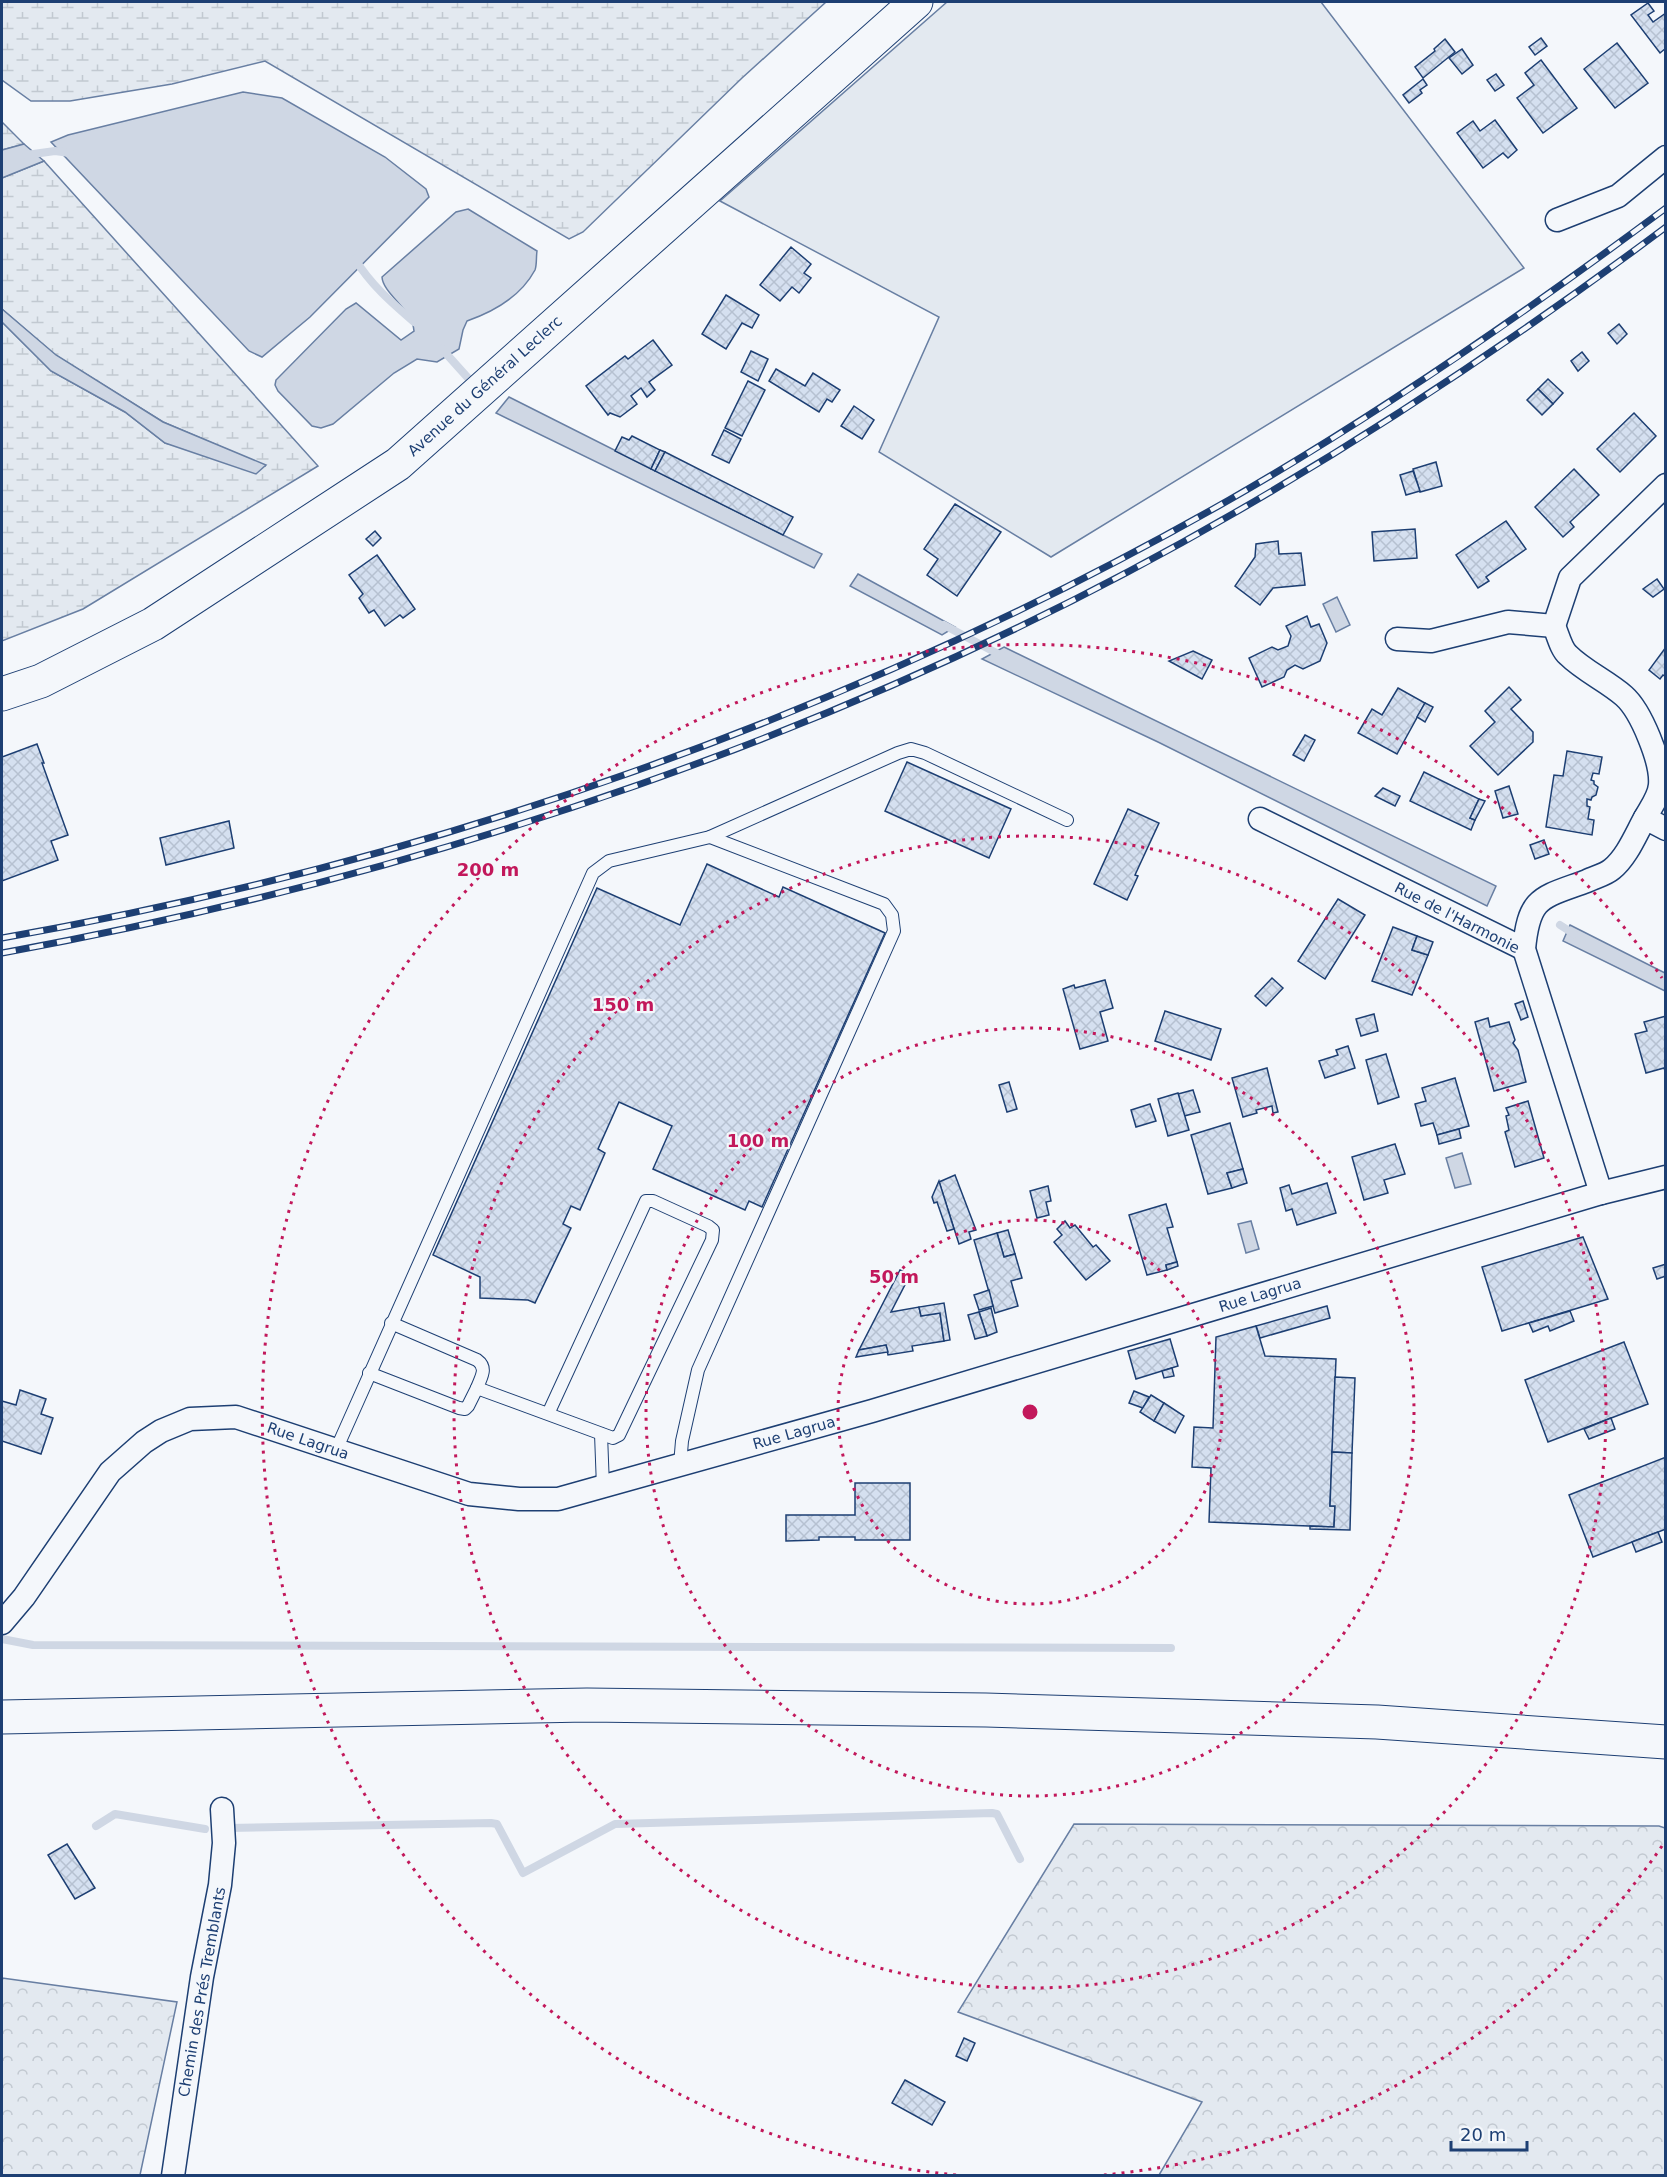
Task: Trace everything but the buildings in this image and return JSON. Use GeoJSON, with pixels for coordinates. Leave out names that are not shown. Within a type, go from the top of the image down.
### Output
{"type":"FeatureCollection","features":[{"type":"Feature","properties":{"kind":"main road","name":"Avenue du Général Leclerc"},"geometry":{"type":"LineString","coordinates":[[2,694],[41,681],[153,624],[398,464],[916,2]]}},
{"type":"Feature","properties":{"kind":"main road"},"geometry":{"type":"LineString","coordinates":[[2,1717],[587,1706],[986,1710],[1377,1722],[1665,1742]]}},
{"type":"Feature","properties":{"kind":"main road"},"geometry":{"type":"LineString","coordinates":[[1377,1722],[1665,1762]]}},
{"type":"Feature","properties":{"kind":"street"},"geometry":{"type":"LineString","coordinates":[[1557,220],[1618,196],[1665,157]]}},
{"type":"Feature","properties":{"kind":"street"},"geometry":{"type":"LineString","coordinates":[[1524,949],[1526,923],[1543,898],[1611,870],[1623,857],[1658,795],[1660,784],[1657,764],[1643,721],[1635,708],[1624,696],[1566,654],[1554,626],[1570,578],[1665,485]]}},
{"type":"Feature","properties":{"kind":"street"},"geometry":{"type":"LineString","coordinates":[[1397,639],[1431,641],[1508,622],[1554,626]]}},
{"type":"Feature","properties":{"kind":"street"},"geometry":{"type":"LineString","coordinates":[[1645,818],[1665,829]]}},
{"type":"Feature","properties":{"kind":"street","name":"Rue de l'Harmonie"},"geometry":{"type":"LineString","coordinates":[[1260,819],[1524,949],[1601,1193]]}},
{"type":"Feature","properties":{"kind":"street","name":"Rue Lagrua"},"geometry":{"type":"LineString","coordinates":[[2,1623],[24,1597],[110,1472],[144,1442],[161,1431],[190,1419],[236,1417],[469,1494],[519,1499],[558,1499],[872,1411],[1601,1193],[1665,1177]]}},
{"type":"Feature","properties":{"kind":"street","name":"Chemin des Prés Tremblants"},"geometry":{"type":"LineString","coordinates":[[173,2175],[202,1977],[220,1885],[224,1843],[222,1809]]}},
{"type":"Feature","properties":{"kind":"lane"},"geometry":{"type":"LineString","coordinates":[[336,1450],[593,873],[609,861],[710,837],[911,749],[926,753],[1067,820]]}},
{"type":"Feature","properties":{"kind":"lane"},"geometry":{"type":"LineString","coordinates":[[680,1465],[682,1441],[698,1370],[894,932],[892,915],[884,904],[710,837]]}},
{"type":"Feature","properties":{"kind":"lane"},"geometry":{"type":"LineString","coordinates":[[477,1388],[601,1434],[614,1438],[620,1435],[712,1240],[713,1230],[652,1201],[646,1201],[548,1414]]}},
{"type":"Feature","properties":{"kind":"lane"},"geometry":{"type":"LineString","coordinates":[[369,1373],[465,1409],[477,1388],[484,1369],[483,1364],[391,1323]]}},
{"type":"Feature","properties":{"kind":"lane"},"geometry":{"type":"LineString","coordinates":[[601,1434],[603,1487]]}},
{"type":"Feature","properties":{"kind":"green space"},"geometry":{"type":"Polygon","coordinates":[[[2,2],[826,2],[742,78],[583,232],[569,239],[265,61],[172,84],[70,101],[31,101],[2,80],[2,2]]]}},
{"type":"Feature","properties":{"kind":"green space"},"geometry":{"type":"Polygon","coordinates":[[[947,2],[1321,2],[1524,268],[1051,557],[879,452],[939,317],[720,201],[947,2]]]}},
{"type":"Feature","properties":{"kind":"green space"},"geometry":{"type":"Polygon","coordinates":[[[2,122],[24,144],[2,150],[2,122]]]}},
{"type":"Feature","properties":{"kind":"green space"},"geometry":{"type":"Polygon","coordinates":[[[44,161],[318,466],[83,609],[2,641],[2,322],[51,371],[125,412],[165,443],[266,466],[163,422],[55,355],[2,309],[2,178],[44,161]]]}},
{"type":"Feature","properties":{"kind":"green space"},"geometry":{"type":"Polygon","coordinates":[[[1074,1824],[1659,1826],[1665,1828],[1665,2175],[1159,2175],[1202,2102],[958,2012],[1074,1824]]]}},
{"type":"Feature","properties":{"kind":"green space"},"geometry":{"type":"Polygon","coordinates":[[[2,1978],[177,2002],[140,2175],[2,2175],[2,1978]]]}},
{"type":"Feature","properties":{"kind":"shaded area"},"geometry":{"type":"Polygon","coordinates":[[[243,92],[282,98],[385,157],[426,189],[429,197],[310,317],[262,357],[249,351],[51,142],[68,135],[243,92]]]}},
{"type":"Feature","properties":{"kind":"shaded area"},"geometry":{"type":"Polygon","coordinates":[[[24,144],[44,161],[2,178],[2,150],[24,144]]]}},
{"type":"Feature","properties":{"kind":"shaded area"},"geometry":{"type":"Polygon","coordinates":[[[468,209],[537,251],[536,268],[529,279],[506,302],[467,321],[459,349],[437,362],[417,359],[394,373],[333,424],[321,428],[312,426],[278,391],[275,385],[276,380],[346,309],[356,303],[401,340],[414,331],[409,316],[387,290],[382,277],[456,212],[468,209]]]}},
{"type":"Feature","properties":{"kind":"shaded area"},"geometry":{"type":"Polygon","coordinates":[[[2,309],[56,355],[163,422],[266,465],[256,474],[165,443],[125,412],[51,371],[2,322],[2,309]]]}},
{"type":"Feature","properties":{"kind":"shaded area"},"geometry":{"type":"Polygon","coordinates":[[[509,397],[822,554],[814,568],[496,413],[509,397]]]}},
{"type":"Feature","properties":{"kind":"shaded area"},"geometry":{"type":"Polygon","coordinates":[[[858,574],[955,627],[942,635],[850,586],[858,574]]]}},
{"type":"Feature","properties":{"kind":"shaded area"},"geometry":{"type":"Polygon","coordinates":[[[1337,597],[1350,625],[1336,632],[1323,604],[1337,597]]]}},
{"type":"Feature","properties":{"kind":"shaded area"},"geometry":{"type":"Polygon","coordinates":[[[1004,647],[1496,886],[1487,906],[1158,742],[982,659],[1004,647]]]}},
{"type":"Feature","properties":{"kind":"shaded area"},"geometry":{"type":"Polygon","coordinates":[[[1570,925],[1665,973],[1665,991],[1563,941],[1570,925]]]}},
{"type":"Feature","properties":{"kind":"shaded area"},"geometry":{"type":"Polygon","coordinates":[[[1462,1153],[1471,1184],[1455,1188],[1446,1158],[1462,1153]]]}},
{"type":"Feature","properties":{"kind":"shaded area"},"geometry":{"type":"Polygon","coordinates":[[[1251,1221],[1259,1249],[1246,1253],[1238,1224],[1251,1221]]]}},
{"type":"Feature","properties":{"kind":"waterway"},"geometry":{"type":"LineString","coordinates":[[26,155],[55,151],[70,153]]}},
{"type":"Feature","properties":{"kind":"waterway"},"geometry":{"type":"LineString","coordinates":[[355,259],[374,285],[414,322]]}},
{"type":"Feature","properties":{"kind":"waterway"},"geometry":{"type":"LineString","coordinates":[[442,349],[475,383]]}},
{"type":"Feature","properties":{"kind":"waterway"},"geometry":{"type":"LineString","coordinates":[[944,625],[1002,656]]}},
{"type":"Feature","properties":{"kind":"waterway"},"geometry":{"type":"LineString","coordinates":[[1560,925],[1574,934]]}},
{"type":"Feature","properties":{"kind":"waterway"},"geometry":{"type":"LineString","coordinates":[[2,1639],[33,1645],[1171,1648]]}},
{"type":"Feature","properties":{"kind":"waterway"},"geometry":{"type":"LineString","coordinates":[[228,1828],[491,1823],[497,1824],[523,1873],[615,1824],[992,1813],[997,1814],[1020,1859]]}},
{"type":"Feature","properties":{"kind":"waterway"},"geometry":{"type":"LineString","coordinates":[[96,1826],[115,1814],[205,1829]]}},
{"type":"Feature","properties":{"kind":"railway"},"geometry":{"type":"LineString","coordinates":[[2,938],[162,906],[321,868],[478,823],[634,772],[787,713],[938,649],[1085,577],[1286,467],[1452,361],[1560,286],[1666,208]]}},
{"type":"Feature","properties":{"kind":"railway"},"geometry":{"type":"LineString","coordinates":[[2,953],[162,921],[322,882],[481,837],[638,785],[793,727],[944,662],[1092,590],[1236,512],[1347,446],[1509,340],[1666,227]]}}]}
